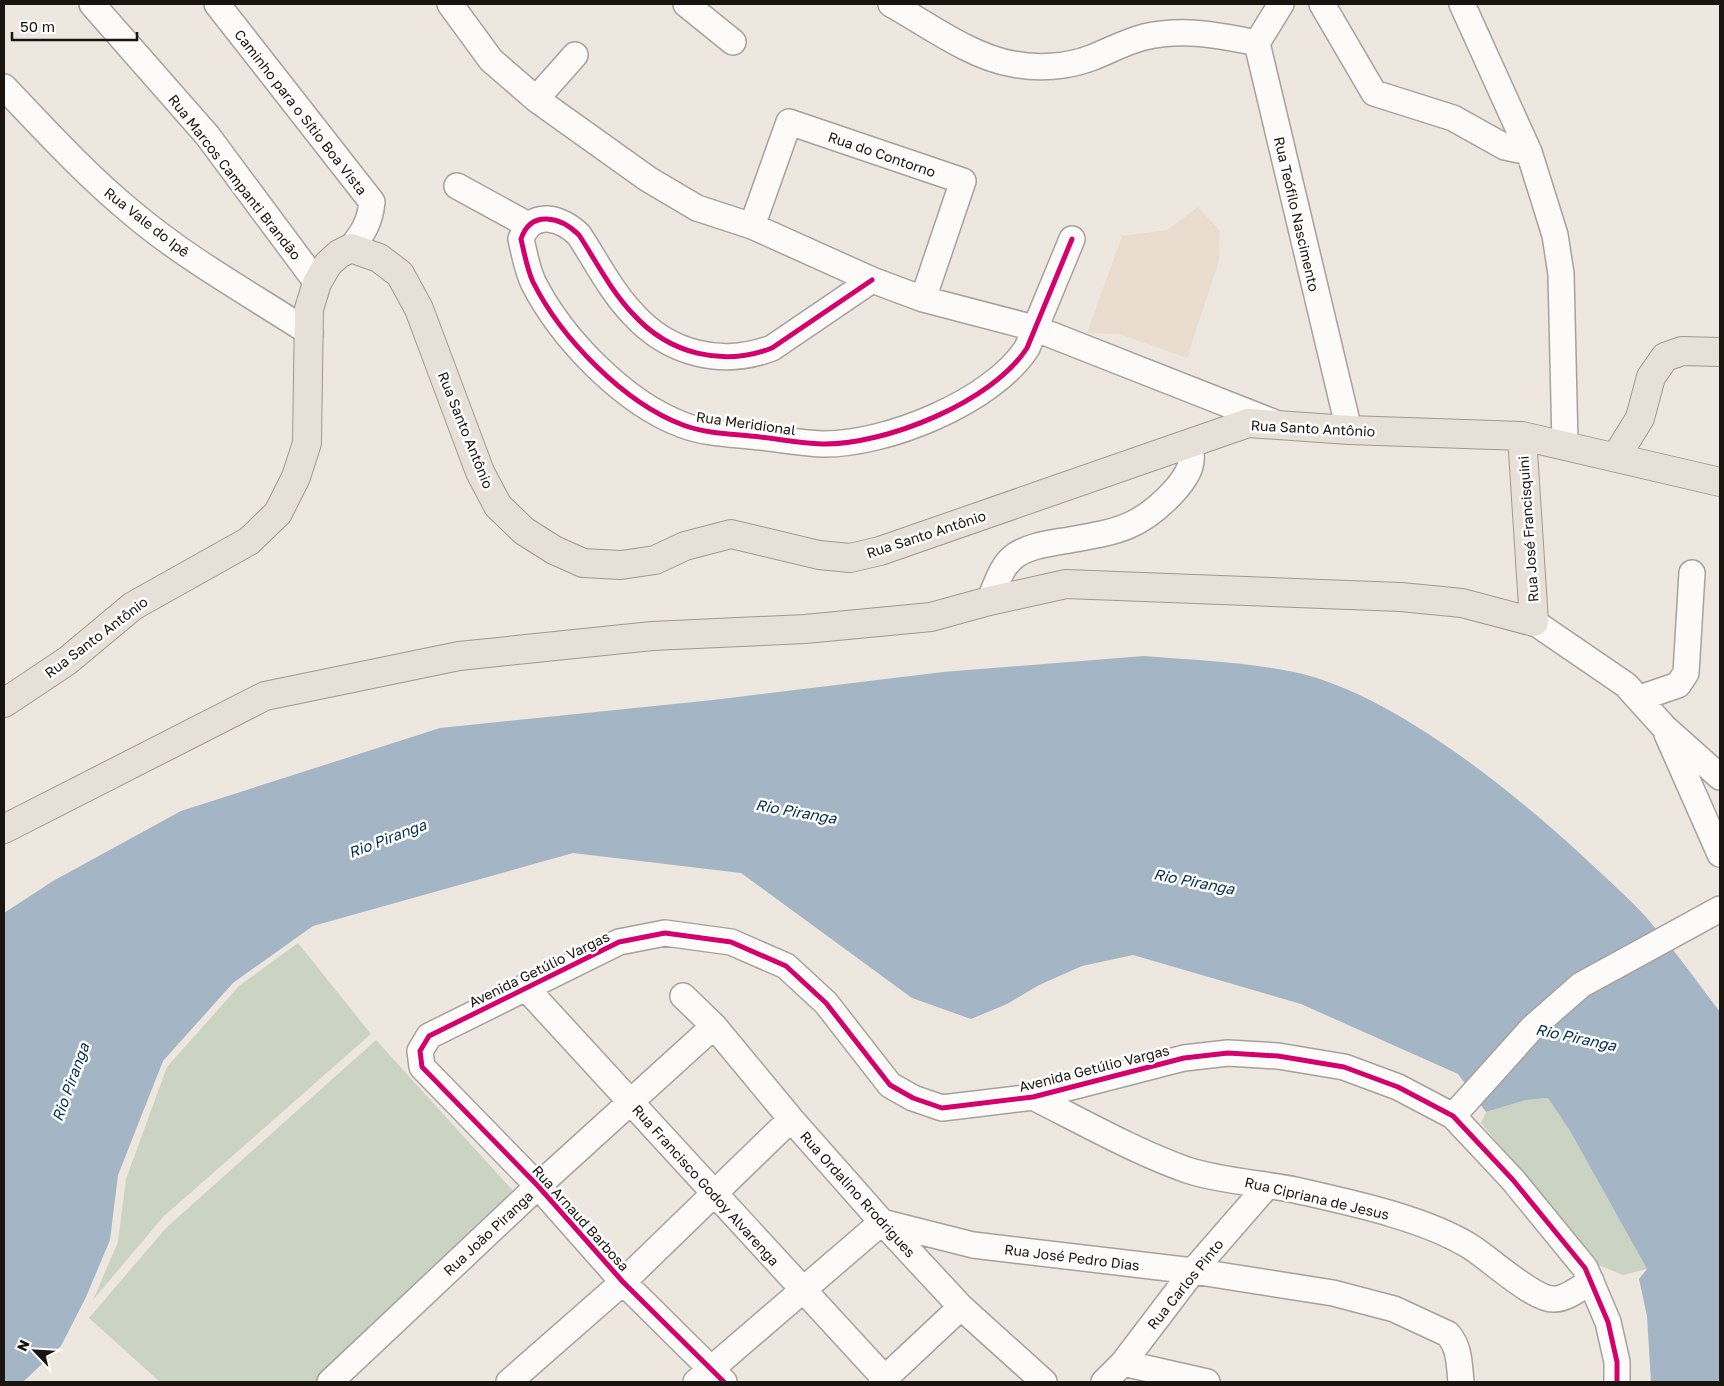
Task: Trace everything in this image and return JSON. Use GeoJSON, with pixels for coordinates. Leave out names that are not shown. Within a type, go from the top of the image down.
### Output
{"type":"FeatureCollection","features":[{"type":"Feature","properties":{"kind":"main road","name":"Rua Santo Antônio"},"geometry":{"type":"LineString","coordinates":[[4,702],[67,661],[133,606],[249,541],[278,513],[296,476],[307,443],[309,310],[318,284],[334,258],[351,248],[378,258],[400,274],[419,309],[480,472],[498,506],[524,531],[554,550],[583,563],[621,565],[655,560],[685,546],[731,534],[819,554],[850,558],[880,551],[1248,423],[1349,430],[1522,436],[1566,444],[1720,482]]}},
{"type":"Feature","properties":{"kind":"main road"},"geometry":{"type":"LineString","coordinates":[[1616,457],[1640,418],[1651,377],[1664,357],[1682,351],[1720,352]]}},
{"type":"Feature","properties":{"kind":"main road","name":"Rua José Francisquini"},"geometry":{"type":"LineString","coordinates":[[1522,436],[1534,622]]}},
{"type":"Feature","properties":{"kind":"main road"},"geometry":{"type":"LineString","coordinates":[[4,829],[265,696],[459,656],[652,636],[805,629],[921,618],[1066,584],[1391,597],[1453,602],[1534,622]]}},
{"type":"Feature","properties":{"kind":"street","name":"Rua Marcos Campanti Brandão"},"geometry":{"type":"LineString","coordinates":[[92,4],[207,135],[318,284]]}},
{"type":"Feature","properties":{"kind":"street","name":"Caminho para o Sítio Boa Vista"},"geometry":{"type":"LineString","coordinates":[[217,4],[372,202],[371,216],[366,229],[351,248]]}},
{"type":"Feature","properties":{"kind":"street"},"geometry":{"type":"LineString","coordinates":[[450,4],[491,60],[536,99],[648,178],[697,208],[752,226],[872,280],[923,299],[1034,328],[1280,425]]}},
{"type":"Feature","properties":{"kind":"street"},"geometry":{"type":"LineString","coordinates":[[686,4],[733,42]]}},
{"type":"Feature","properties":{"kind":"street"},"geometry":{"type":"LineString","coordinates":[[891,4],[979,54],[1012,64],[1033,67],[1050,67],[1090,58],[1119,45],[1162,34],[1209,33],[1256,43],[1281,4]]}},
{"type":"Feature","properties":{"kind":"street"},"geometry":{"type":"LineString","coordinates":[[1322,4],[1374,93],[1453,118],[1504,147],[1529,152]]}},
{"type":"Feature","properties":{"kind":"street"},"geometry":{"type":"LineString","coordinates":[[1462,4],[1529,152],[1555,235],[1561,274],[1566,444]]}},
{"type":"Feature","properties":{"kind":"street","name":"Rua Teófilo Nascimento"},"geometry":{"type":"LineString","coordinates":[[1256,43],[1349,430]]}},
{"type":"Feature","properties":{"kind":"street"},"geometry":{"type":"LineString","coordinates":[[536,99],[575,55]]}},
{"type":"Feature","properties":{"kind":"street","name":"Rua Vale do Ipê"},"geometry":{"type":"LineString","coordinates":[[4,87],[94,180],[132,213],[180,248],[310,333]]}},
{"type":"Feature","properties":{"kind":"street","name":"Rua do Contorno"},"geometry":{"type":"LineString","coordinates":[[752,226],[789,122],[963,181],[923,299]]}},
{"type":"Feature","properties":{"kind":"street"},"geometry":{"type":"LineString","coordinates":[[457,186],[528,225],[544,219],[563,223],[571,228],[578,235],[632,314],[664,340],[683,349],[704,355],[737,358],[772,348],[872,280]]}},
{"type":"Feature","properties":{"kind":"street","name":"Rua Meridional"},"geometry":{"type":"LineString","coordinates":[[528,225],[521,238],[532,280],[554,320],[617,385],[641,402],[684,426],[717,432],[822,444],[865,439],[912,426],[969,401],[996,383],[1018,362],[1027,348],[1072,239]]}},
{"type":"Feature","properties":{"kind":"street"},"geometry":{"type":"LineString","coordinates":[[989,601],[1005,566],[1017,554],[1037,546],[1113,533],[1127,528],[1151,514],[1170,496],[1190,471],[1192,455],[1189,443]]}},
{"type":"Feature","properties":{"kind":"street"},"geometry":{"type":"LineString","coordinates":[[1640,698],[1678,685],[1686,674],[1692,573]]}},
{"type":"Feature","properties":{"kind":"street"},"geometry":{"type":"LineString","coordinates":[[1534,622],[1626,684],[1664,727],[1720,777]]}},
{"type":"Feature","properties":{"kind":"street"},"geometry":{"type":"LineString","coordinates":[[1664,727],[1720,854]]}},
{"type":"Feature","properties":{"kind":"street"},"geometry":{"type":"LineString","coordinates":[[1457,1111],[1532,1028],[1581,985],[1720,909]]}},
{"type":"Feature","properties":{"kind":"street","name":"Avenida Getúlio Vargas"},"geometry":{"type":"LineString","coordinates":[[422,1067],[420,1051],[429,1036],[619,942],[665,933],[731,942],[786,966],[826,1003],[890,1084],[913,1098],[942,1108],[1033,1097],[1184,1058],[1228,1052],[1278,1056],[1344,1067],[1457,1111],[1577,1258],[1591,1281],[1608,1322],[1617,1362],[1617,1382]]}},
{"type":"Feature","properties":{"kind":"street","name":"Rua Francisco Godoy Alvarenga"},"geometry":{"type":"LineString","coordinates":[[525,987],[884,1381]]}},
{"type":"Feature","properties":{"kind":"street","name":"Rua Ordalino Rrodrigues"},"geometry":{"type":"LineString","coordinates":[[683,996],[714,1026],[791,1119],[882,1222],[961,1307],[1044,1382]]}},
{"type":"Feature","properties":{"kind":"street","name":"Rua João Piranga"},"geometry":{"type":"LineString","coordinates":[[330,1382],[538,1186],[714,1026]]}},
{"type":"Feature","properties":{"kind":"street","name":"Rua Arnaud Barbosa"},"geometry":{"type":"LineString","coordinates":[[422,1067],[538,1186],[710,1378]]}},
{"type":"Feature","properties":{"kind":"street","name":"Rua Cipriana de Jesus"},"geometry":{"type":"LineString","coordinates":[[1033,1097],[1123,1142],[1188,1170],[1295,1190],[1359,1206],[1433,1229],[1470,1246],[1529,1289],[1553,1299],[1571,1293],[1591,1281]]}},
{"type":"Feature","properties":{"kind":"street"},"geometry":{"type":"LineString","coordinates":[[509,1382],[623,1282],[791,1119]]}},
{"type":"Feature","properties":{"kind":"street","name":"Rua Carlos Pinto"},"geometry":{"type":"LineString","coordinates":[[1104,1382],[1123,1363],[1193,1271],[1267,1186]]}},
{"type":"Feature","properties":{"kind":"street"},"geometry":{"type":"LineString","coordinates":[[710,1378],[882,1222]]}},
{"type":"Feature","properties":{"kind":"street","name":"Rua José Pedro Dias"},"geometry":{"type":"LineString","coordinates":[[882,1222],[973,1245],[1193,1271],[1333,1293],[1394,1309],[1448,1334],[1455,1342],[1459,1354],[1461,1382]]}},
{"type":"Feature","properties":{"kind":"street"},"geometry":{"type":"LineString","coordinates":[[884,1381],[961,1307]]}},
{"type":"Feature","properties":{"kind":"street"},"geometry":{"type":"LineString","coordinates":[[1123,1363],[1207,1382]]}},
{"type":"Feature","properties":{"kind":"shaded area"},"geometry":{"type":"Polygon","coordinates":[[[1198,207],[1220,231],[1219,261],[1187,358],[1119,334],[1087,333],[1122,236],[1167,230],[1198,207]]]}},
{"type":"Feature","properties":{"kind":"green space"},"geometry":{"type":"Polygon","coordinates":[[[298,943],[371,1034],[163,1217],[93,1300],[118,1242],[126,1179],[167,1067],[239,986],[298,943]]]}},
{"type":"Feature","properties":{"kind":"green space"},"geometry":{"type":"Polygon","coordinates":[[[376,1040],[516,1194],[319,1382],[160,1382],[89,1318],[166,1228],[376,1040]]]}},
{"type":"Feature","properties":{"kind":"green space"},"geometry":{"type":"Polygon","coordinates":[[[1548,1098],[1570,1131],[1647,1269],[1623,1275],[1598,1265],[1481,1123],[1486,1112],[1526,1100],[1548,1098]]]}},
{"type":"Feature","properties":{"kind":"water","name":"Rio Piranga"},"geometry":{"type":"Polygon","coordinates":[[[1144,656],[1238,664],[1294,672],[1332,683],[1371,701],[1411,723],[1451,749],[1526,806],[1626,896],[1665,940],[1720,1012],[1720,1382],[1651,1382],[1647,1316],[1639,1279],[1647,1269],[1570,1131],[1548,1098],[1526,1100],[1486,1112],[1458,1074],[1301,1004],[1133,955],[1082,966],[1039,985],[1007,1004],[971,1019],[912,998],[741,873],[573,853],[313,926],[233,983],[163,1061],[118,1175],[110,1240],[86,1297],[61,1346],[23,1382],[4,1382],[4,913],[53,881],[181,811],[440,728],[713,700],[943,672],[1144,656]]]}},
{"type":"Feature","properties":{"kind":"cycle path"},"geometry":{"type":"LineString","coordinates":[[872,280],[772,348],[753,354],[716,356],[697,353],[680,347],[663,339],[647,328],[618,296],[579,235],[564,224],[555,220],[539,220],[532,223],[526,229],[521,239],[533,282],[560,325],[596,366],[639,401],[661,415],[699,430],[822,444],[876,437],[935,417],[989,386],[1011,368],[1027,348],[1072,239]]}},
{"type":"Feature","properties":{"kind":"cycle path"},"geometry":{"type":"LineString","coordinates":[[724,1382],[623,1282],[538,1186],[422,1067],[420,1051],[429,1036],[619,942],[665,933],[731,942],[786,966],[826,1003],[890,1085],[913,1098],[942,1108],[1033,1097],[1184,1058],[1228,1053],[1278,1056],[1344,1067],[1398,1087],[1453,1116],[1513,1180],[1585,1268],[1608,1322],[1617,1362],[1617,1382]]}}]}
